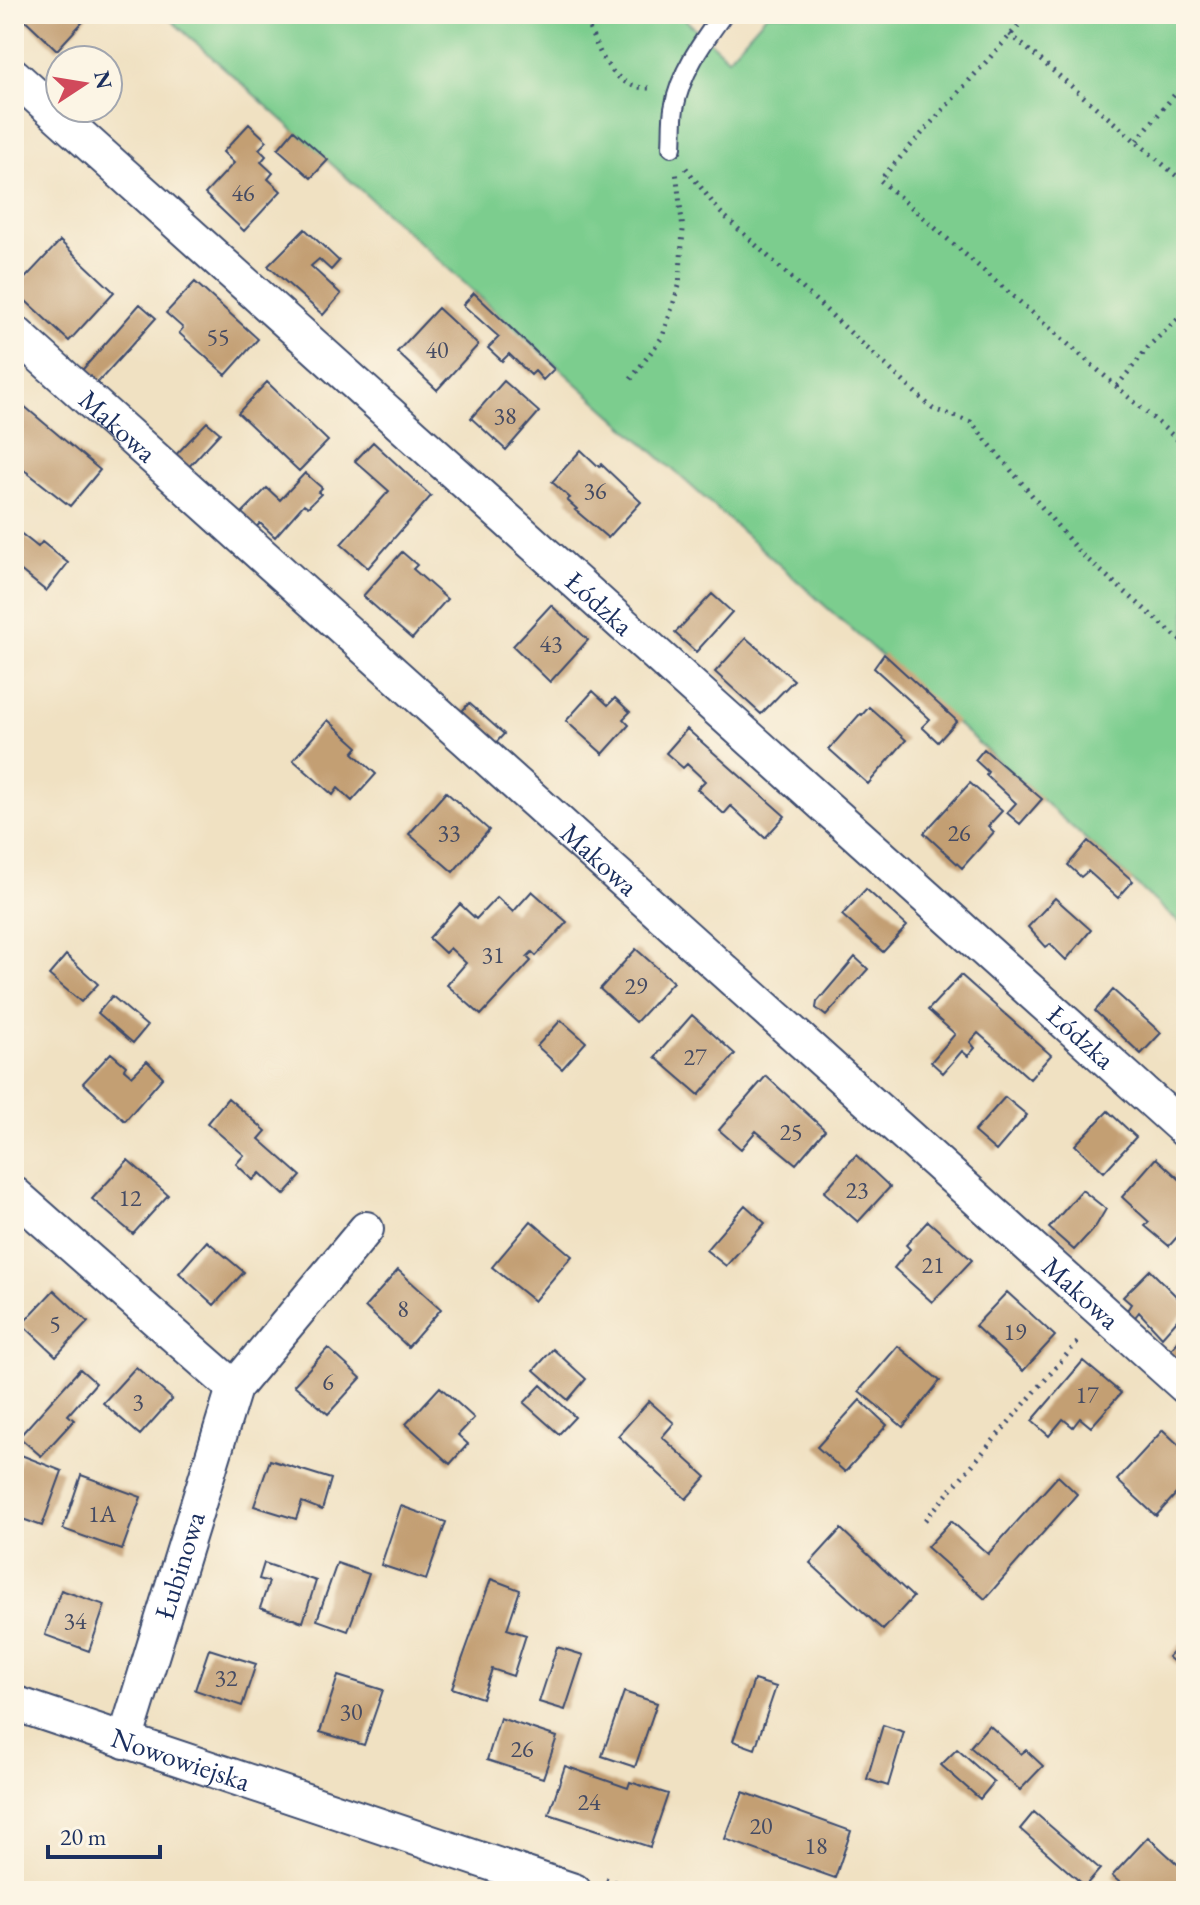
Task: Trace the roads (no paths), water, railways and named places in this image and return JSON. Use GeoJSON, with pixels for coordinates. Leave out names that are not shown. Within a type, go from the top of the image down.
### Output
{"type":"FeatureCollection","features":[{"type":"Feature","properties":{"kind":"street","name":"Łódzka"},"geometry":{"type":"LineString","coordinates":[[14,76],[1186,1131]]}},
{"type":"Feature","properties":{"kind":"street","name":"Makowa"},"geometry":{"type":"LineString","coordinates":[[14,332],[1186,1387]]}},
{"type":"Feature","properties":{"kind":"street"},"geometry":{"type":"LineString","coordinates":[[14,1194],[234,1388]]}},
{"type":"Feature","properties":{"kind":"street","name":"Łubinowa"},"geometry":{"type":"LineString","coordinates":[[125,1741],[234,1388],[366,1229]]}},
{"type":"Feature","properties":{"kind":"street","name":"Nowowiejska"},"geometry":{"type":"LineString","coordinates":[[14,1703],[574,1891]]}},
{"type":"Feature","properties":{"kind":"lane"},"geometry":{"type":"LineString","coordinates":[[672,147],[674,108],[694,53],[723,14]]}}]}
